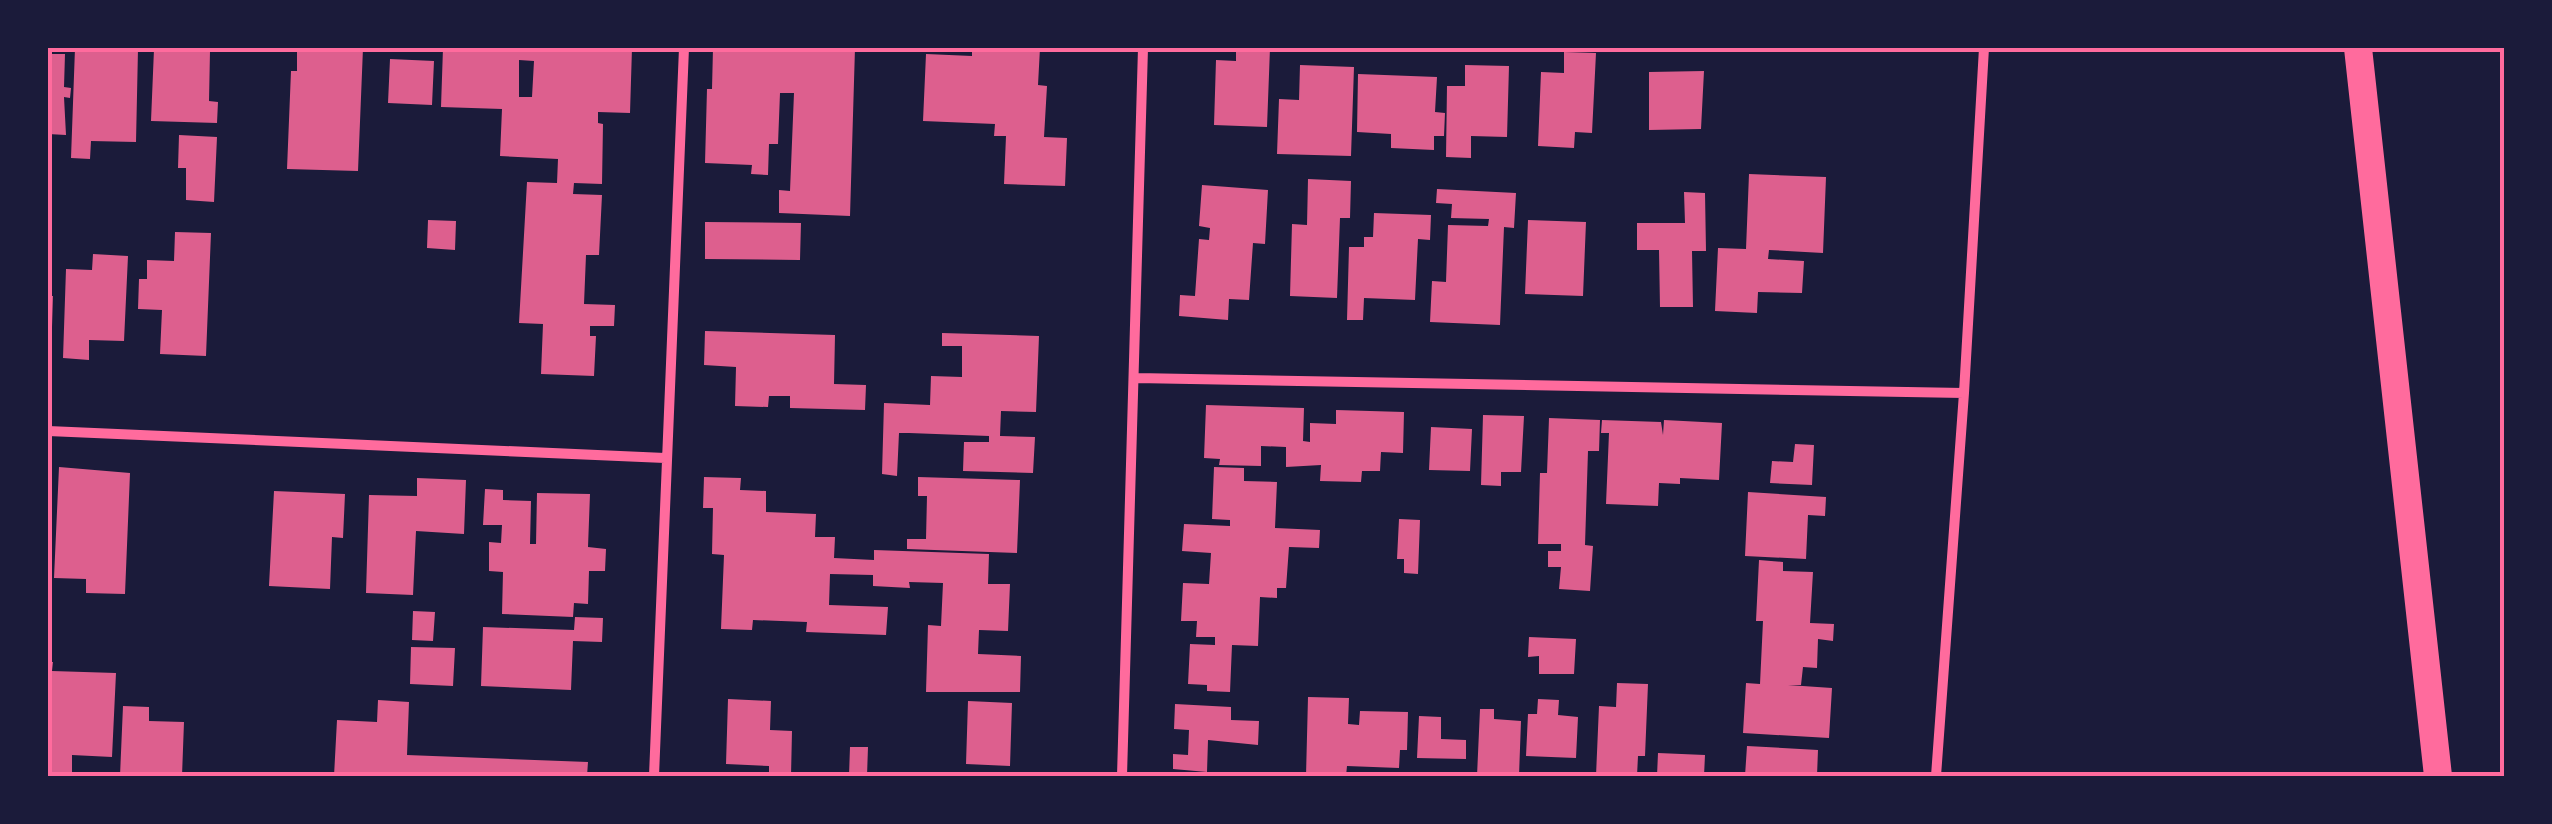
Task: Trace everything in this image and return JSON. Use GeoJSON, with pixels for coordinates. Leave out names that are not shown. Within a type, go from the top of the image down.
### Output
{"type":"FeatureCollection","features":[{"type":"Feature","properties":{"kind":"highway"},"geometry":{"type":"LineString","coordinates":[[2358,48],[2438,776]]}},
{"type":"Feature","properties":{"kind":"street"},"geometry":{"type":"LineString","coordinates":[[654,776],[684,48]]}},
{"type":"Feature","properties":{"kind":"street"},"geometry":{"type":"LineString","coordinates":[[1122,776],[1143,48]]}},
{"type":"Feature","properties":{"kind":"street"},"geometry":{"type":"LineString","coordinates":[[1936,776],[1984,48]]}},
{"type":"Feature","properties":{"kind":"street"},"geometry":{"type":"LineString","coordinates":[[1136,378],[1964,393]]}},
{"type":"Feature","properties":{"kind":"street"},"geometry":{"type":"LineString","coordinates":[[48,430],[665,458]]}},
{"type":"Feature","properties":{"kind":"building"},"geometry":{"type":"Polygon","coordinates":[[[75,48],[138,49],[136,142],[91,141],[90,159],[71,158],[75,48]]]}},
{"type":"Feature","properties":{"kind":"building"},"geometry":{"type":"Polygon","coordinates":[[[297,48],[363,48],[358,171],[287,169],[291,71],[297,71],[297,48]]]}},
{"type":"Feature","properties":{"kind":"building"},"geometry":{"type":"Polygon","coordinates":[[[443,48],[632,48],[630,113],[598,112],[598,123],[603,124],[602,184],[574,183],[573,194],[602,195],[599,255],[586,255],[584,304],[615,305],[614,326],[590,326],[590,336],[596,336],[594,376],[541,374],[543,324],[519,323],[527,182],[557,183],[558,159],[500,156],[502,109],[441,107],[443,48]],[[519,60],[519,97],[532,97],[534,61],[519,60]]]}},
{"type":"Feature","properties":{"kind":"building"},"geometry":{"type":"Polygon","coordinates":[[[713,48],[855,48],[850,216],[779,213],[779,190],[790,191],[794,93],[780,93],[778,144],[769,144],[768,175],[751,174],[752,165],[705,163],[707,89],[712,89],[713,48]]]}},
{"type":"Feature","properties":{"kind":"building"},"geometry":{"type":"Polygon","coordinates":[[[972,48],[1040,48],[1038,85],[1047,86],[1044,137],[1067,138],[1065,186],[1004,184],[1006,136],[994,136],[995,124],[923,121],[926,54],[972,56],[972,48]]]}},
{"type":"Feature","properties":{"kind":"building"},"geometry":{"type":"Polygon","coordinates":[[[1236,48],[1270,48],[1267,127],[1214,125],[1216,60],[1236,61],[1236,48]]]}},
{"type":"Feature","properties":{"kind":"building"},"geometry":{"type":"Polygon","coordinates":[[[154,49],[210,51],[209,101],[218,102],[217,123],[151,121],[154,49]]]}},
{"type":"Feature","properties":{"kind":"building"},"geometry":{"type":"Polygon","coordinates":[[[1564,52],[1596,53],[1592,133],[1575,132],[1574,148],[1538,146],[1541,72],[1564,73],[1564,52]]]}},
{"type":"Feature","properties":{"kind":"building"},"geometry":{"type":"Polygon","coordinates":[[[48,54],[65,54],[64,87],[71,88],[70,98],[64,97],[66,135],[48,134],[48,54]]]}},
{"type":"Feature","properties":{"kind":"building"},"geometry":{"type":"Polygon","coordinates":[[[390,59],[434,61],[432,105],[388,103],[390,59]]]}},
{"type":"Feature","properties":{"kind":"building"},"geometry":{"type":"Polygon","coordinates":[[[1300,65],[1354,67],[1351,156],[1277,154],[1279,99],[1299,100],[1300,65]]]}},
{"type":"Feature","properties":{"kind":"building"},"geometry":{"type":"Polygon","coordinates":[[[1465,65],[1509,66],[1507,137],[1471,136],[1471,158],[1446,157],[1447,86],[1465,86],[1465,65]]]}},
{"type":"Feature","properties":{"kind":"building"},"geometry":{"type":"Polygon","coordinates":[[[1704,71],[1701,129],[1649,130],[1649,72],[1704,71]]]}},
{"type":"Feature","properties":{"kind":"building"},"geometry":{"type":"Polygon","coordinates":[[[1358,74],[1437,77],[1435,112],[1445,113],[1444,136],[1434,136],[1434,150],[1391,148],[1391,134],[1357,132],[1358,74]]]}},
{"type":"Feature","properties":{"kind":"building"},"geometry":{"type":"Polygon","coordinates":[[[179,135],[217,137],[214,202],[186,200],[186,168],[178,168],[179,135]]]}},
{"type":"Feature","properties":{"kind":"building"},"geometry":{"type":"Polygon","coordinates":[[[1749,174],[1826,177],[1823,253],[1769,250],[1768,259],[1804,261],[1802,293],[1758,292],[1757,313],[1715,311],[1718,248],[1746,249],[1749,174]]]}},
{"type":"Feature","properties":{"kind":"building"},"geometry":{"type":"Polygon","coordinates":[[[1308,179],[1351,181],[1350,218],[1340,218],[1337,298],[1290,296],[1292,224],[1307,225],[1308,179]]]}},
{"type":"Feature","properties":{"kind":"building"},"geometry":{"type":"Polygon","coordinates":[[[1202,185],[1268,190],[1265,244],[1253,243],[1249,300],[1229,299],[1228,320],[1179,316],[1180,295],[1195,296],[1199,239],[1209,240],[1210,228],[1199,226],[1202,185]]]}},
{"type":"Feature","properties":{"kind":"building"},"geometry":{"type":"Polygon","coordinates":[[[1437,189],[1516,193],[1514,228],[1504,227],[1500,325],[1430,322],[1432,281],[1446,282],[1448,225],[1488,226],[1489,219],[1451,218],[1452,204],[1436,203],[1437,189]]]}},
{"type":"Feature","properties":{"kind":"building"},"geometry":{"type":"Polygon","coordinates":[[[1684,192],[1705,193],[1706,251],[1692,251],[1693,307],[1660,307],[1659,250],[1637,250],[1637,223],[1685,223],[1684,192]]]}},
{"type":"Feature","properties":{"kind":"building"},"geometry":{"type":"Polygon","coordinates":[[[1374,213],[1431,215],[1430,240],[1418,239],[1415,300],[1364,298],[1363,320],[1347,320],[1349,247],[1364,247],[1364,237],[1373,237],[1374,213]]]}},
{"type":"Feature","properties":{"kind":"building"},"geometry":{"type":"Polygon","coordinates":[[[428,220],[456,221],[455,250],[427,248],[428,220]]]}},
{"type":"Feature","properties":{"kind":"building"},"geometry":{"type":"Polygon","coordinates":[[[1528,220],[1586,222],[1583,296],[1525,294],[1528,220]]]}},
{"type":"Feature","properties":{"kind":"building"},"geometry":{"type":"Polygon","coordinates":[[[705,222],[801,223],[800,260],[705,259],[705,222]]]}},
{"type":"Feature","properties":{"kind":"building"},"geometry":{"type":"Polygon","coordinates":[[[175,232],[211,233],[206,356],[160,354],[162,310],[138,309],[139,279],[147,279],[147,260],[174,261],[175,232]]]}},
{"type":"Feature","properties":{"kind":"building"},"geometry":{"type":"Polygon","coordinates":[[[93,254],[128,256],[124,341],[89,340],[89,360],[63,358],[66,269],[92,270],[93,254]]]}},
{"type":"Feature","properties":{"kind":"building"},"geometry":{"type":"Polygon","coordinates":[[[48,296],[53,296],[51,358],[48,358],[48,296]]]}},
{"type":"Feature","properties":{"kind":"building"},"geometry":{"type":"Polygon","coordinates":[[[705,331],[835,335],[834,384],[866,385],[865,410],[790,408],[790,396],[769,396],[768,407],[735,406],[736,367],[704,365],[705,331]]]}},
{"type":"Feature","properties":{"kind":"building"},"geometry":{"type":"Polygon","coordinates":[[[942,333],[1039,336],[1036,412],[1001,411],[1000,436],[1035,437],[1033,473],[963,471],[964,442],[989,442],[989,436],[899,433],[897,476],[882,474],[884,403],[930,405],[931,376],[962,377],[962,346],[942,346],[942,333]]]}},
{"type":"Feature","properties":{"kind":"building"},"geometry":{"type":"Polygon","coordinates":[[[1206,405],[1304,408],[1303,441],[1310,442],[1310,423],[1336,424],[1336,410],[1404,412],[1403,453],[1381,452],[1380,471],[1362,471],[1361,482],[1320,481],[1321,465],[1286,467],[1286,447],[1261,446],[1261,466],[1219,465],[1220,459],[1204,458],[1206,405]]]}},
{"type":"Feature","properties":{"kind":"building"},"geometry":{"type":"Polygon","coordinates":[[[1483,415],[1524,416],[1521,472],[1501,472],[1501,486],[1481,485],[1483,415]]]}},
{"type":"Feature","properties":{"kind":"building"},"geometry":{"type":"Polygon","coordinates":[[[1549,418],[1600,420],[1599,451],[1588,451],[1585,545],[1593,546],[1590,591],[1559,589],[1561,567],[1548,567],[1548,551],[1561,551],[1561,544],[1538,544],[1540,473],[1547,473],[1549,418]]]}},
{"type":"Feature","properties":{"kind":"building"},"geometry":{"type":"Polygon","coordinates":[[[1602,420],[1661,422],[1663,435],[1664,420],[1722,423],[1719,480],[1680,478],[1680,484],[1659,483],[1658,506],[1606,504],[1609,433],[1601,433],[1602,420]]]}},
{"type":"Feature","properties":{"kind":"building"},"geometry":{"type":"Polygon","coordinates":[[[1431,427],[1472,429],[1470,471],[1429,470],[1431,427]]]}},
{"type":"Feature","properties":{"kind":"building"},"geometry":{"type":"Polygon","coordinates":[[[1795,444],[1814,445],[1812,485],[1770,483],[1772,461],[1793,462],[1795,444]]]}},
{"type":"Feature","properties":{"kind":"building"},"geometry":{"type":"Polygon","coordinates":[[[59,467],[130,473],[125,594],[86,593],[86,579],[54,578],[59,467]]]}},
{"type":"Feature","properties":{"kind":"building"},"geometry":{"type":"Polygon","coordinates":[[[1214,467],[1244,468],[1244,481],[1277,482],[1275,528],[1320,530],[1319,548],[1289,547],[1286,588],[1277,588],[1277,598],[1260,597],[1258,646],[1232,645],[1230,692],[1207,691],[1207,685],[1188,684],[1190,644],[1215,645],[1215,637],[1196,637],[1197,621],[1181,621],[1183,583],[1209,584],[1211,553],[1182,551],[1184,524],[1230,526],[1230,520],[1212,519],[1214,467]]]}},
{"type":"Feature","properties":{"kind":"building"},"geometry":{"type":"Polygon","coordinates":[[[704,477],[741,478],[740,490],[766,491],[766,512],[816,514],[815,537],[835,537],[834,558],[874,560],[874,550],[989,554],[988,584],[1010,584],[1008,631],[979,630],[978,654],[1021,656],[1020,692],[926,692],[928,625],[941,626],[943,583],[909,582],[910,588],[873,586],[873,575],[830,574],[829,605],[888,607],[886,635],[806,632],[807,622],[753,620],[752,630],[721,629],[724,555],[712,554],[713,508],[703,508],[704,477]]]}},
{"type":"Feature","properties":{"kind":"building"},"geometry":{"type":"Polygon","coordinates":[[[918,477],[1020,480],[1017,553],[907,549],[907,539],[926,539],[927,496],[918,496],[918,477]]]}},
{"type":"Feature","properties":{"kind":"building"},"geometry":{"type":"Polygon","coordinates":[[[417,478],[466,480],[464,534],[416,531],[413,595],[366,593],[369,495],[417,496],[417,478]]]}},
{"type":"Feature","properties":{"kind":"building"},"geometry":{"type":"Polygon","coordinates":[[[485,489],[503,490],[503,500],[531,501],[530,544],[536,544],[537,493],[590,494],[588,547],[606,549],[605,571],[589,571],[588,604],[574,603],[573,617],[502,614],[503,572],[489,571],[489,542],[501,543],[502,525],[483,525],[485,489]]]}},
{"type":"Feature","properties":{"kind":"building"},"geometry":{"type":"Polygon","coordinates":[[[274,491],[345,494],[343,538],[332,537],[330,589],[269,586],[274,491]]]}},
{"type":"Feature","properties":{"kind":"building"},"geometry":{"type":"Polygon","coordinates":[[[1748,492],[1826,497],[1825,516],[1808,515],[1806,559],[1745,556],[1748,492]]]}},
{"type":"Feature","properties":{"kind":"building"},"geometry":{"type":"Polygon","coordinates":[[[1399,519],[1420,520],[1418,574],[1404,573],[1404,559],[1397,559],[1399,519]]]}},
{"type":"Feature","properties":{"kind":"building"},"geometry":{"type":"Polygon","coordinates":[[[1759,560],[1783,562],[1783,571],[1813,572],[1810,623],[1834,624],[1833,641],[1818,639],[1817,668],[1803,667],[1801,685],[1788,685],[1832,688],[1829,738],[1743,733],[1746,683],[1760,684],[1763,621],[1756,621],[1759,560]]]}},
{"type":"Feature","properties":{"kind":"building"},"geometry":{"type":"Polygon","coordinates":[[[413,611],[435,612],[433,641],[412,640],[413,611]]]}},
{"type":"Feature","properties":{"kind":"building"},"geometry":{"type":"Polygon","coordinates":[[[575,617],[603,618],[602,642],[573,641],[571,690],[481,686],[483,627],[574,630],[575,617]]]}},
{"type":"Feature","properties":{"kind":"building"},"geometry":{"type":"Polygon","coordinates":[[[1529,637],[1576,639],[1574,674],[1539,674],[1539,656],[1528,657],[1529,637]]]}},
{"type":"Feature","properties":{"kind":"building"},"geometry":{"type":"Polygon","coordinates":[[[411,647],[455,648],[453,686],[410,684],[411,647]]]}},
{"type":"Feature","properties":{"kind":"building"},"geometry":{"type":"Polygon","coordinates":[[[48,662],[53,662],[52,671],[116,673],[112,757],[72,755],[72,776],[48,776],[48,662]]]}},
{"type":"Feature","properties":{"kind":"building"},"geometry":{"type":"Polygon","coordinates":[[[1617,683],[1648,684],[1645,756],[1638,756],[1637,776],[1596,776],[1599,706],[1616,707],[1617,683]]]}},
{"type":"Feature","properties":{"kind":"building"},"geometry":{"type":"Polygon","coordinates":[[[1308,697],[1349,698],[1348,724],[1359,725],[1360,711],[1408,712],[1407,750],[1400,750],[1399,768],[1347,766],[1346,776],[1306,776],[1308,697]]]}},
{"type":"Feature","properties":{"kind":"building"},"geometry":{"type":"Polygon","coordinates":[[[728,699],[771,701],[770,730],[792,731],[791,776],[769,776],[769,766],[726,764],[728,699]]]}},
{"type":"Feature","properties":{"kind":"building"},"geometry":{"type":"Polygon","coordinates":[[[1538,699],[1559,700],[1558,715],[1578,717],[1576,758],[1526,756],[1528,714],[1537,714],[1538,699]]]}},
{"type":"Feature","properties":{"kind":"building"},"geometry":{"type":"Polygon","coordinates":[[[378,700],[409,702],[407,755],[588,762],[587,776],[334,776],[337,720],[377,722],[378,700]]]}},
{"type":"Feature","properties":{"kind":"building"},"geometry":{"type":"Polygon","coordinates":[[[968,701],[1012,703],[1010,766],[966,764],[968,701]]]}},
{"type":"Feature","properties":{"kind":"building"},"geometry":{"type":"Polygon","coordinates":[[[1175,704],[1231,707],[1231,720],[1259,721],[1258,745],[1208,740],[1207,772],[1173,769],[1173,754],[1188,755],[1189,730],[1174,729],[1175,704]]]}},
{"type":"Feature","properties":{"kind":"building"},"geometry":{"type":"Polygon","coordinates":[[[123,706],[149,707],[149,721],[184,722],[182,776],[120,776],[123,706]]]}},
{"type":"Feature","properties":{"kind":"building"},"geometry":{"type":"Polygon","coordinates":[[[1480,709],[1494,709],[1494,719],[1521,721],[1519,776],[1477,776],[1480,709]]]}},
{"type":"Feature","properties":{"kind":"building"},"geometry":{"type":"Polygon","coordinates":[[[1419,716],[1441,717],[1441,739],[1466,740],[1466,759],[1417,758],[1419,716]]]}},
{"type":"Feature","properties":{"kind":"building"},"geometry":{"type":"Polygon","coordinates":[[[1747,746],[1818,750],[1817,776],[1745,776],[1747,746]]]}},
{"type":"Feature","properties":{"kind":"building"},"geometry":{"type":"Polygon","coordinates":[[[850,747],[868,747],[867,776],[849,776],[850,747]]]}},
{"type":"Feature","properties":{"kind":"building"},"geometry":{"type":"Polygon","coordinates":[[[1658,753],[1705,755],[1704,776],[1657,776],[1658,753]]]}}]}
